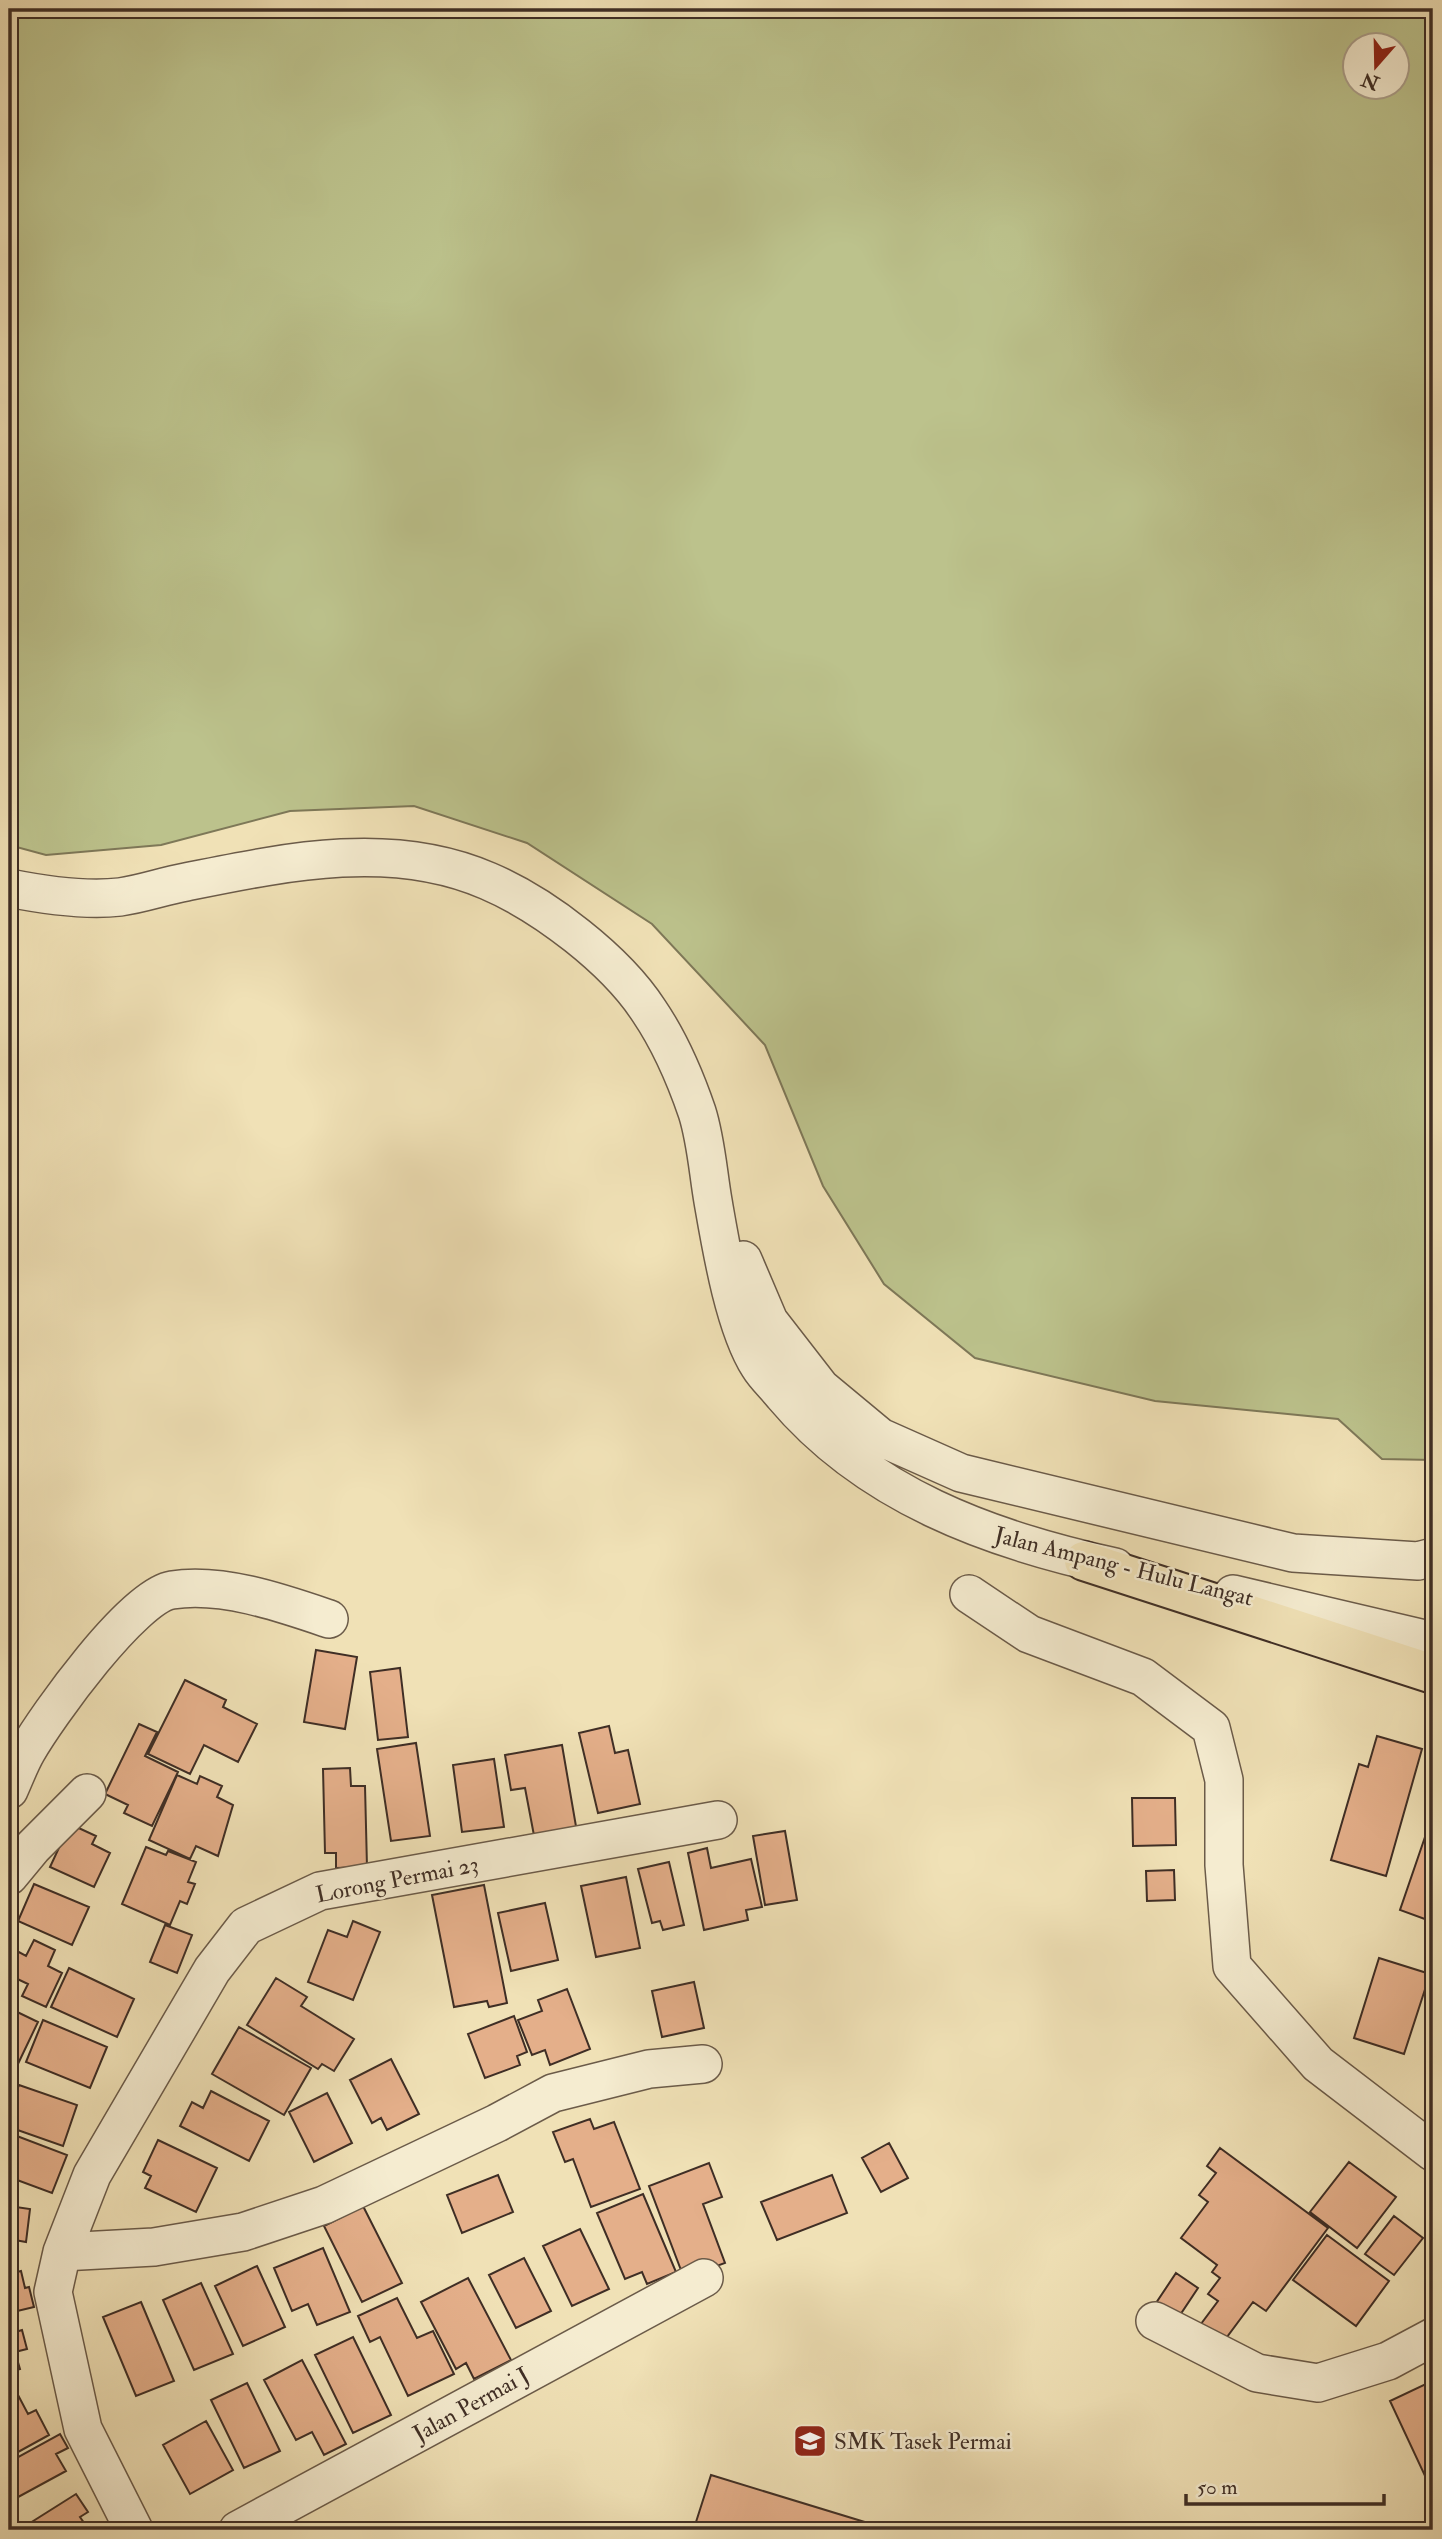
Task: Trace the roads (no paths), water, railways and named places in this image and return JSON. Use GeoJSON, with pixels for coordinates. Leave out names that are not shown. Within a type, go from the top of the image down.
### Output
{"type":"FeatureCollection","features":[{"type":"Feature","properties":{"kind":"highway"},"geometry":{"type":"LineString","coordinates":[[1084,1561],[1433,1674]]}},
{"type":"Feature","properties":{"kind":"street","name":"Jalan Ampang - Hulu Langat"},"geometry":{"type":"LineString","coordinates":[[24,891],[119,897],[284,865],[391,856],[443,864],[490,882],[545,913],[603,959],[648,1009],[678,1062],[698,1116],[735,1305],[758,1365],[803,1419],[856,1465],[915,1502],[986,1531],[1084,1561],[1433,1641]]}},
{"type":"Feature","properties":{"kind":"street","name":"Jalan Ampang - Hulu Langat"},"geometry":{"type":"LineString","coordinates":[[711,1189],[769,1321],[821,1388],[880,1437],[961,1473],[1293,1553],[1418,1561],[1433,1557]]}},
{"type":"Feature","properties":{"kind":"street"},"geometry":{"type":"LineString","coordinates":[[9,1790],[27,1751],[73,1684],[140,1609],[170,1590],[251,1595],[329,1619]]}},
{"type":"Feature","properties":{"kind":"street"},"geometry":{"type":"LineString","coordinates":[[969,1594],[1029,1634],[1143,1677],[1211,1728],[1224,1780],[1224,1865],[1232,1966],[1318,2064],[1430,2149]]}},
{"type":"Feature","properties":{"kind":"street"},"geometry":{"type":"LineString","coordinates":[[9,1876],[33,1846],[88,1793]]}},
{"type":"Feature","properties":{"kind":"street","name":"Lorong Permai 23"},"geometry":{"type":"LineString","coordinates":[[134,2530],[83,2429],[53,2292],[62,2252],[92,2175],[212,1970],[246,1926],[320,1891],[718,1820]]}},
{"type":"Feature","properties":{"kind":"street"},"geometry":{"type":"LineString","coordinates":[[62,2252],[154,2247],[243,2232],[324,2204],[497,2123],[553,2093],[649,2069],[704,2064]]}},
{"type":"Feature","properties":{"kind":"street","name":"Jalan Permai J"},"geometry":{"type":"LineString","coordinates":[[238,2530],[284,2520],[704,2278]]}},
{"type":"Feature","properties":{"kind":"street"},"geometry":{"type":"LineString","coordinates":[[1155,2321],[1257,2373],[1318,2383],[1388,2361],[1433,2337]]}},
{"type":"Feature","properties":{"kind":"place","name":"SMK Tasek Permai"},"geometry":{"type":"Point","coordinates":[810,2441]}}]}
